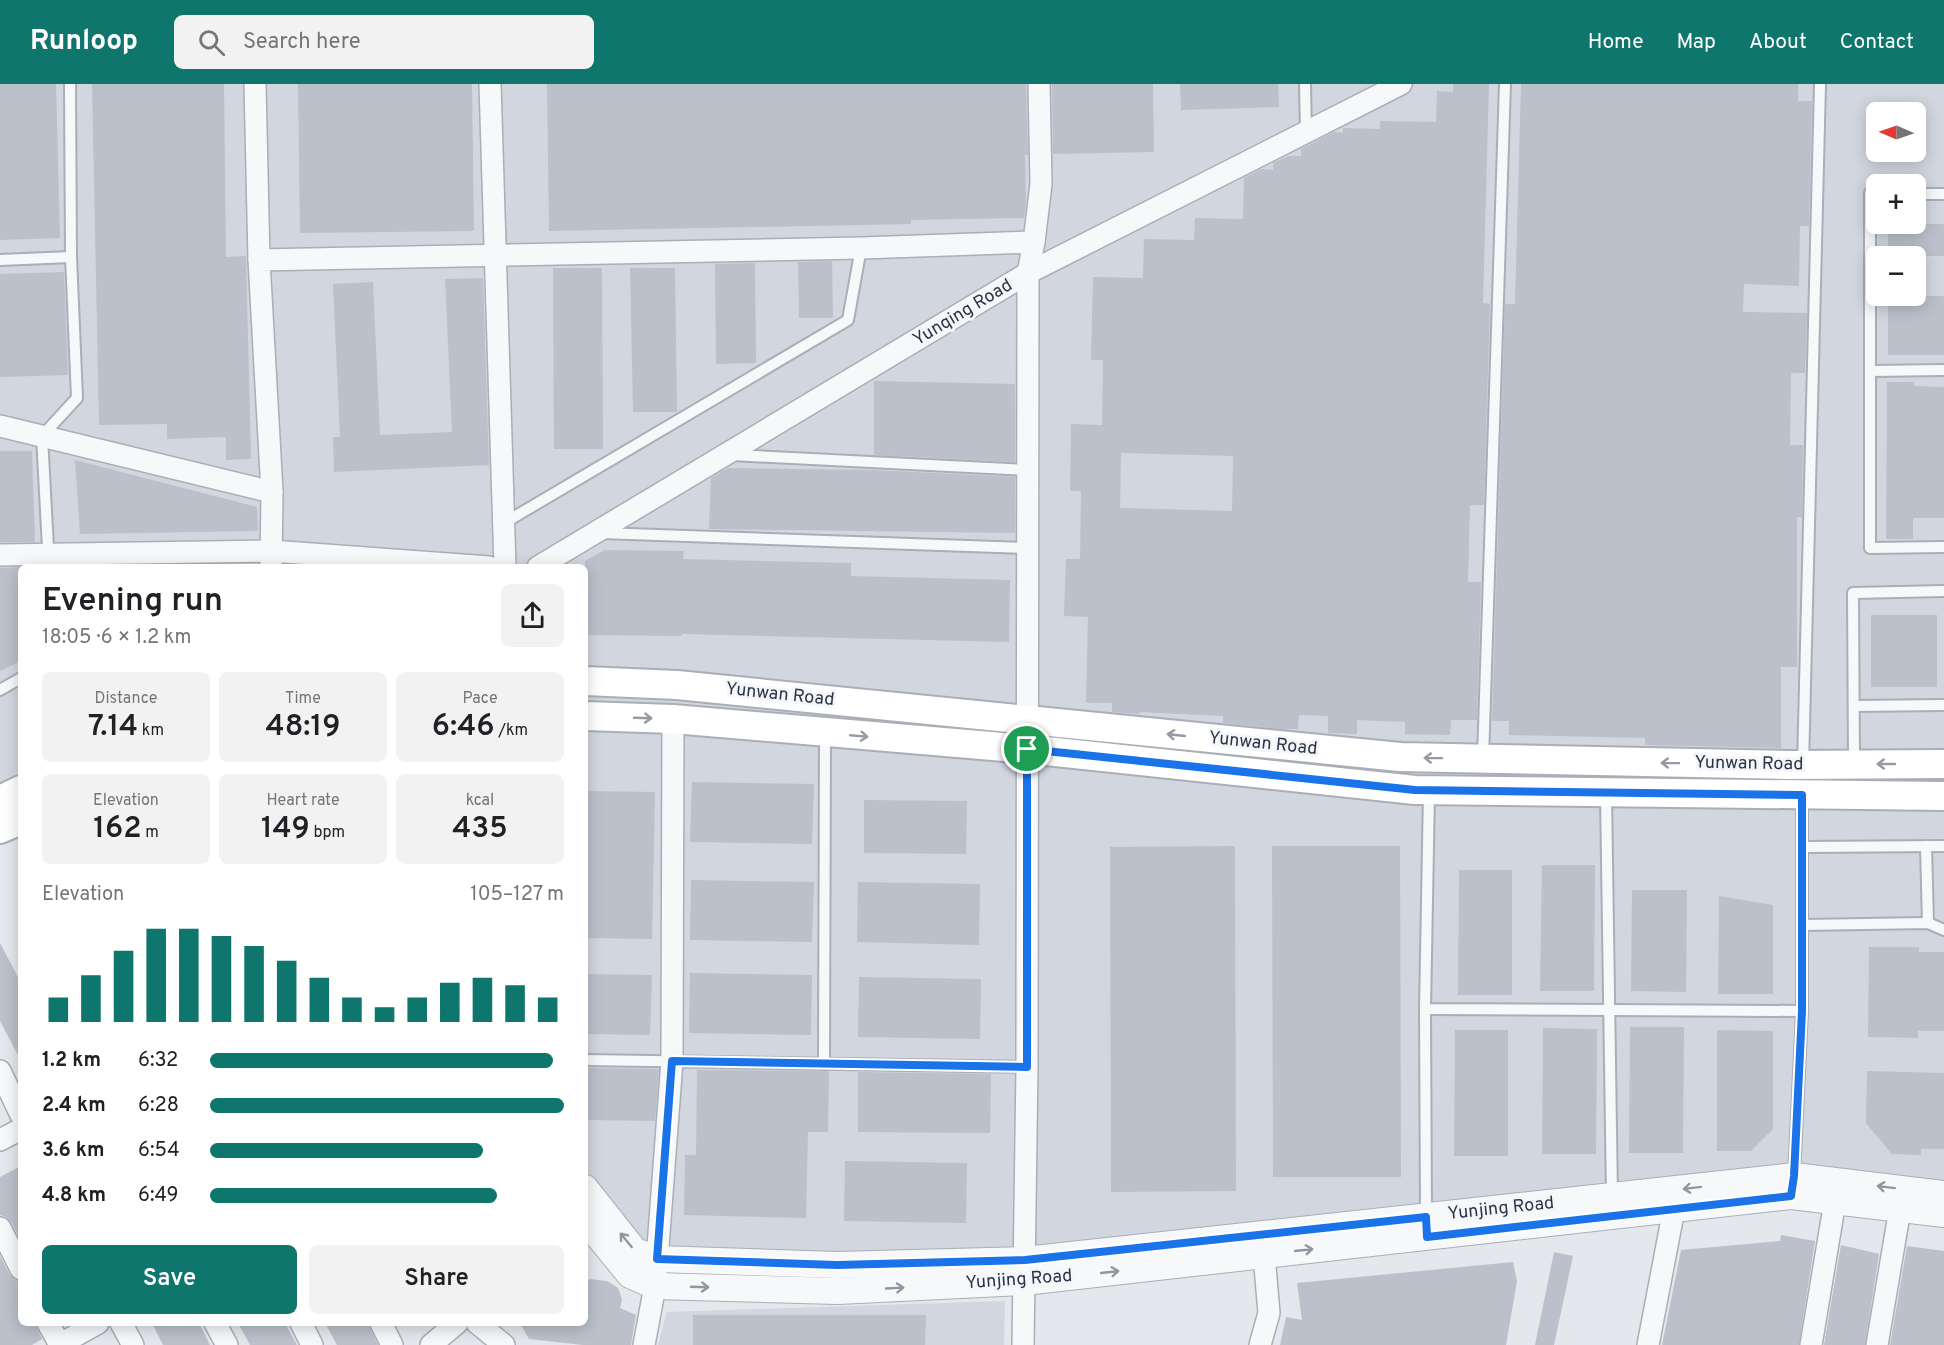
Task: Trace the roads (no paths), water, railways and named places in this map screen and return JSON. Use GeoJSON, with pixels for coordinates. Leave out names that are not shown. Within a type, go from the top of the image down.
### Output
{"type":"FeatureCollection","features":[{"type":"Feature","properties":{"kind":"main road","name":"Yunwan Road"},"geometry":{"type":"LineString","coordinates":[[588,681],[677,685],[1400,758],[1803,765],[1944,764]]}},
{"type":"Feature","properties":{"kind":"main road","name":"Yunwan Road"},"geometry":{"type":"LineString","coordinates":[[588,716],[674,719],[1027,749],[1429,790],[1944,796]]}},
{"type":"Feature","properties":{"kind":"main road"},"geometry":{"type":"LineString","coordinates":[[0,800],[18,791]]}},
{"type":"Feature","properties":{"kind":"main road"},"geometry":{"type":"LineString","coordinates":[[0,829],[18,821]]}},
{"type":"Feature","properties":{"kind":"street"},"geometry":{"type":"LineString","coordinates":[[255,84],[259,261],[272,492],[271,559]]}},
{"type":"Feature","properties":{"kind":"street"},"geometry":{"type":"LineString","coordinates":[[490,84],[505,564]]}},
{"type":"Feature","properties":{"kind":"street"},"geometry":{"type":"LineString","coordinates":[[1023,1345],[1027,1067],[1028,273],[1041,184],[1039,84]]}},
{"type":"Feature","properties":{"kind":"street","name":"Yunqing Road"},"geometry":{"type":"LineString","coordinates":[[543,564],[1028,273],[1401,84]]}},
{"type":"Feature","properties":{"kind":"street"},"geometry":{"type":"LineString","coordinates":[[259,261],[1034,242]]}},
{"type":"Feature","properties":{"kind":"street"},"geometry":{"type":"LineString","coordinates":[[0,426],[272,492]]}},
{"type":"Feature","properties":{"kind":"street"},"geometry":{"type":"LineString","coordinates":[[0,555],[48,561],[271,559],[407,564]]}},
{"type":"Feature","properties":{"kind":"street"},"geometry":{"type":"LineString","coordinates":[[644,1345],[655,1286],[672,1061],[674,719]]}},
{"type":"Feature","properties":{"kind":"street"},"geometry":{"type":"LineString","coordinates":[[0,1071],[18,1109]]}},
{"type":"Feature","properties":{"kind":"street"},"geometry":{"type":"LineString","coordinates":[[0,1140],[18,1131]]}},
{"type":"Feature","properties":{"kind":"street","name":"Yunjing Road"},"geometry":{"type":"LineString","coordinates":[[1612,1206],[1674,1209],[1793,1186],[1835,1201],[1944,1214]]}},
{"type":"Feature","properties":{"kind":"street","name":"Yunjing Road"},"geometry":{"type":"LineString","coordinates":[[588,1224],[630,1275],[655,1286],[838,1291],[1793,1186],[1944,1194]]}},
{"type":"Feature","properties":{"kind":"street","name":"Yunjing Road"},"geometry":{"type":"LineString","coordinates":[[588,1192],[635,1251],[657,1259],[1025,1271],[1264,1255],[1426,1227]]}},
{"type":"Feature","properties":{"kind":"street"},"geometry":{"type":"LineString","coordinates":[[1811,1345],[1835,1201]]}},
{"type":"Feature","properties":{"kind":"street"},"geometry":{"type":"LineString","coordinates":[[1648,1345],[1674,1209]]}},
{"type":"Feature","properties":{"kind":"street"},"geometry":{"type":"LineString","coordinates":[[1877,1345],[1900,1209]]}},
{"type":"Feature","properties":{"kind":"street"},"geometry":{"type":"LineString","coordinates":[[0,1228],[18,1263]]}},
{"type":"Feature","properties":{"kind":"street"},"geometry":{"type":"LineString","coordinates":[[1260,1345],[1269,1313],[1264,1255]]}},
{"type":"Feature","properties":{"kind":"street"},"geometry":{"type":"LineString","coordinates":[[50,1326],[59,1345],[93,1326]]}},
{"type":"Feature","properties":{"kind":"street"},"geometry":{"type":"LineString","coordinates":[[123,1326],[133,1345]]}},
{"type":"Feature","properties":{"kind":"street"},"geometry":{"type":"LineString","coordinates":[[217,1326],[227,1345]]}},
{"type":"Feature","properties":{"kind":"street"},"geometry":{"type":"LineString","coordinates":[[303,1326],[312,1345]]}},
{"type":"Feature","properties":{"kind":"street"},"geometry":{"type":"LineString","coordinates":[[382,1326],[392,1345]]}},
{"type":"Feature","properties":{"kind":"street"},"geometry":{"type":"LineString","coordinates":[[431,1345],[453,1326]]}},
{"type":"Feature","properties":{"kind":"lane"},"geometry":{"type":"LineString","coordinates":[[48,561],[42,436],[77,398],[71,257],[70,84]]}},
{"type":"Feature","properties":{"kind":"lane"},"geometry":{"type":"LineString","coordinates":[[1305,84],[1306,132]]}},
{"type":"Feature","properties":{"kind":"lane"},"geometry":{"type":"LineString","coordinates":[[1483,759],[1505,84]]}},
{"type":"Feature","properties":{"kind":"lane"},"geometry":{"type":"LineString","coordinates":[[1803,765],[1820,84]]}},
{"type":"Feature","properties":{"kind":"lane"},"geometry":{"type":"LineString","coordinates":[[1926,194],[1944,194]]}},
{"type":"Feature","properties":{"kind":"lane"},"geometry":{"type":"LineString","coordinates":[[1870,234],[1870,548],[1944,547]]}},
{"type":"Feature","properties":{"kind":"lane"},"geometry":{"type":"LineString","coordinates":[[503,524],[848,320],[861,248]]}},
{"type":"Feature","properties":{"kind":"lane"},"geometry":{"type":"LineString","coordinates":[[0,260],[71,257]]}},
{"type":"Feature","properties":{"kind":"lane"},"geometry":{"type":"LineString","coordinates":[[1870,371],[1944,370]]}},
{"type":"Feature","properties":{"kind":"lane"},"geometry":{"type":"LineString","coordinates":[[726,454],[1028,470]]}},
{"type":"Feature","properties":{"kind":"lane"},"geometry":{"type":"LineString","coordinates":[[595,533],[1027,548]]}},
{"type":"Feature","properties":{"kind":"lane"},"geometry":{"type":"LineString","coordinates":[[1854,765],[1853,593],[1944,591]]}},
{"type":"Feature","properties":{"kind":"lane"},"geometry":{"type":"LineString","coordinates":[[0,690],[18,680]]}},
{"type":"Feature","properties":{"kind":"lane"},"geometry":{"type":"LineString","coordinates":[[1854,706],[1944,705]]}},
{"type":"Feature","properties":{"kind":"lane"},"geometry":{"type":"LineString","coordinates":[[824,1064],[825,733]]}},
{"type":"Feature","properties":{"kind":"lane"},"geometry":{"type":"LineString","coordinates":[[1426,1227],[1425,1010],[1429,790]]}},
{"type":"Feature","properties":{"kind":"lane"},"geometry":{"type":"LineString","coordinates":[[1606,792],[1612,1206]]}},
{"type":"Feature","properties":{"kind":"lane"},"geometry":{"type":"LineString","coordinates":[[1793,1186],[1802,1011],[1802,795]]}},
{"type":"Feature","properties":{"kind":"lane"},"geometry":{"type":"LineString","coordinates":[[1926,846],[1928,923]]}},
{"type":"Feature","properties":{"kind":"lane"},"geometry":{"type":"LineString","coordinates":[[1803,847],[1944,846]]}},
{"type":"Feature","properties":{"kind":"lane"},"geometry":{"type":"LineString","coordinates":[[1803,925],[1928,923],[1944,930]]}},
{"type":"Feature","properties":{"kind":"lane"},"geometry":{"type":"LineString","coordinates":[[1425,1010],[1802,1011]]}},
{"type":"Feature","properties":{"kind":"lane"},"geometry":{"type":"LineString","coordinates":[[588,1060],[1027,1067]]}}]}
